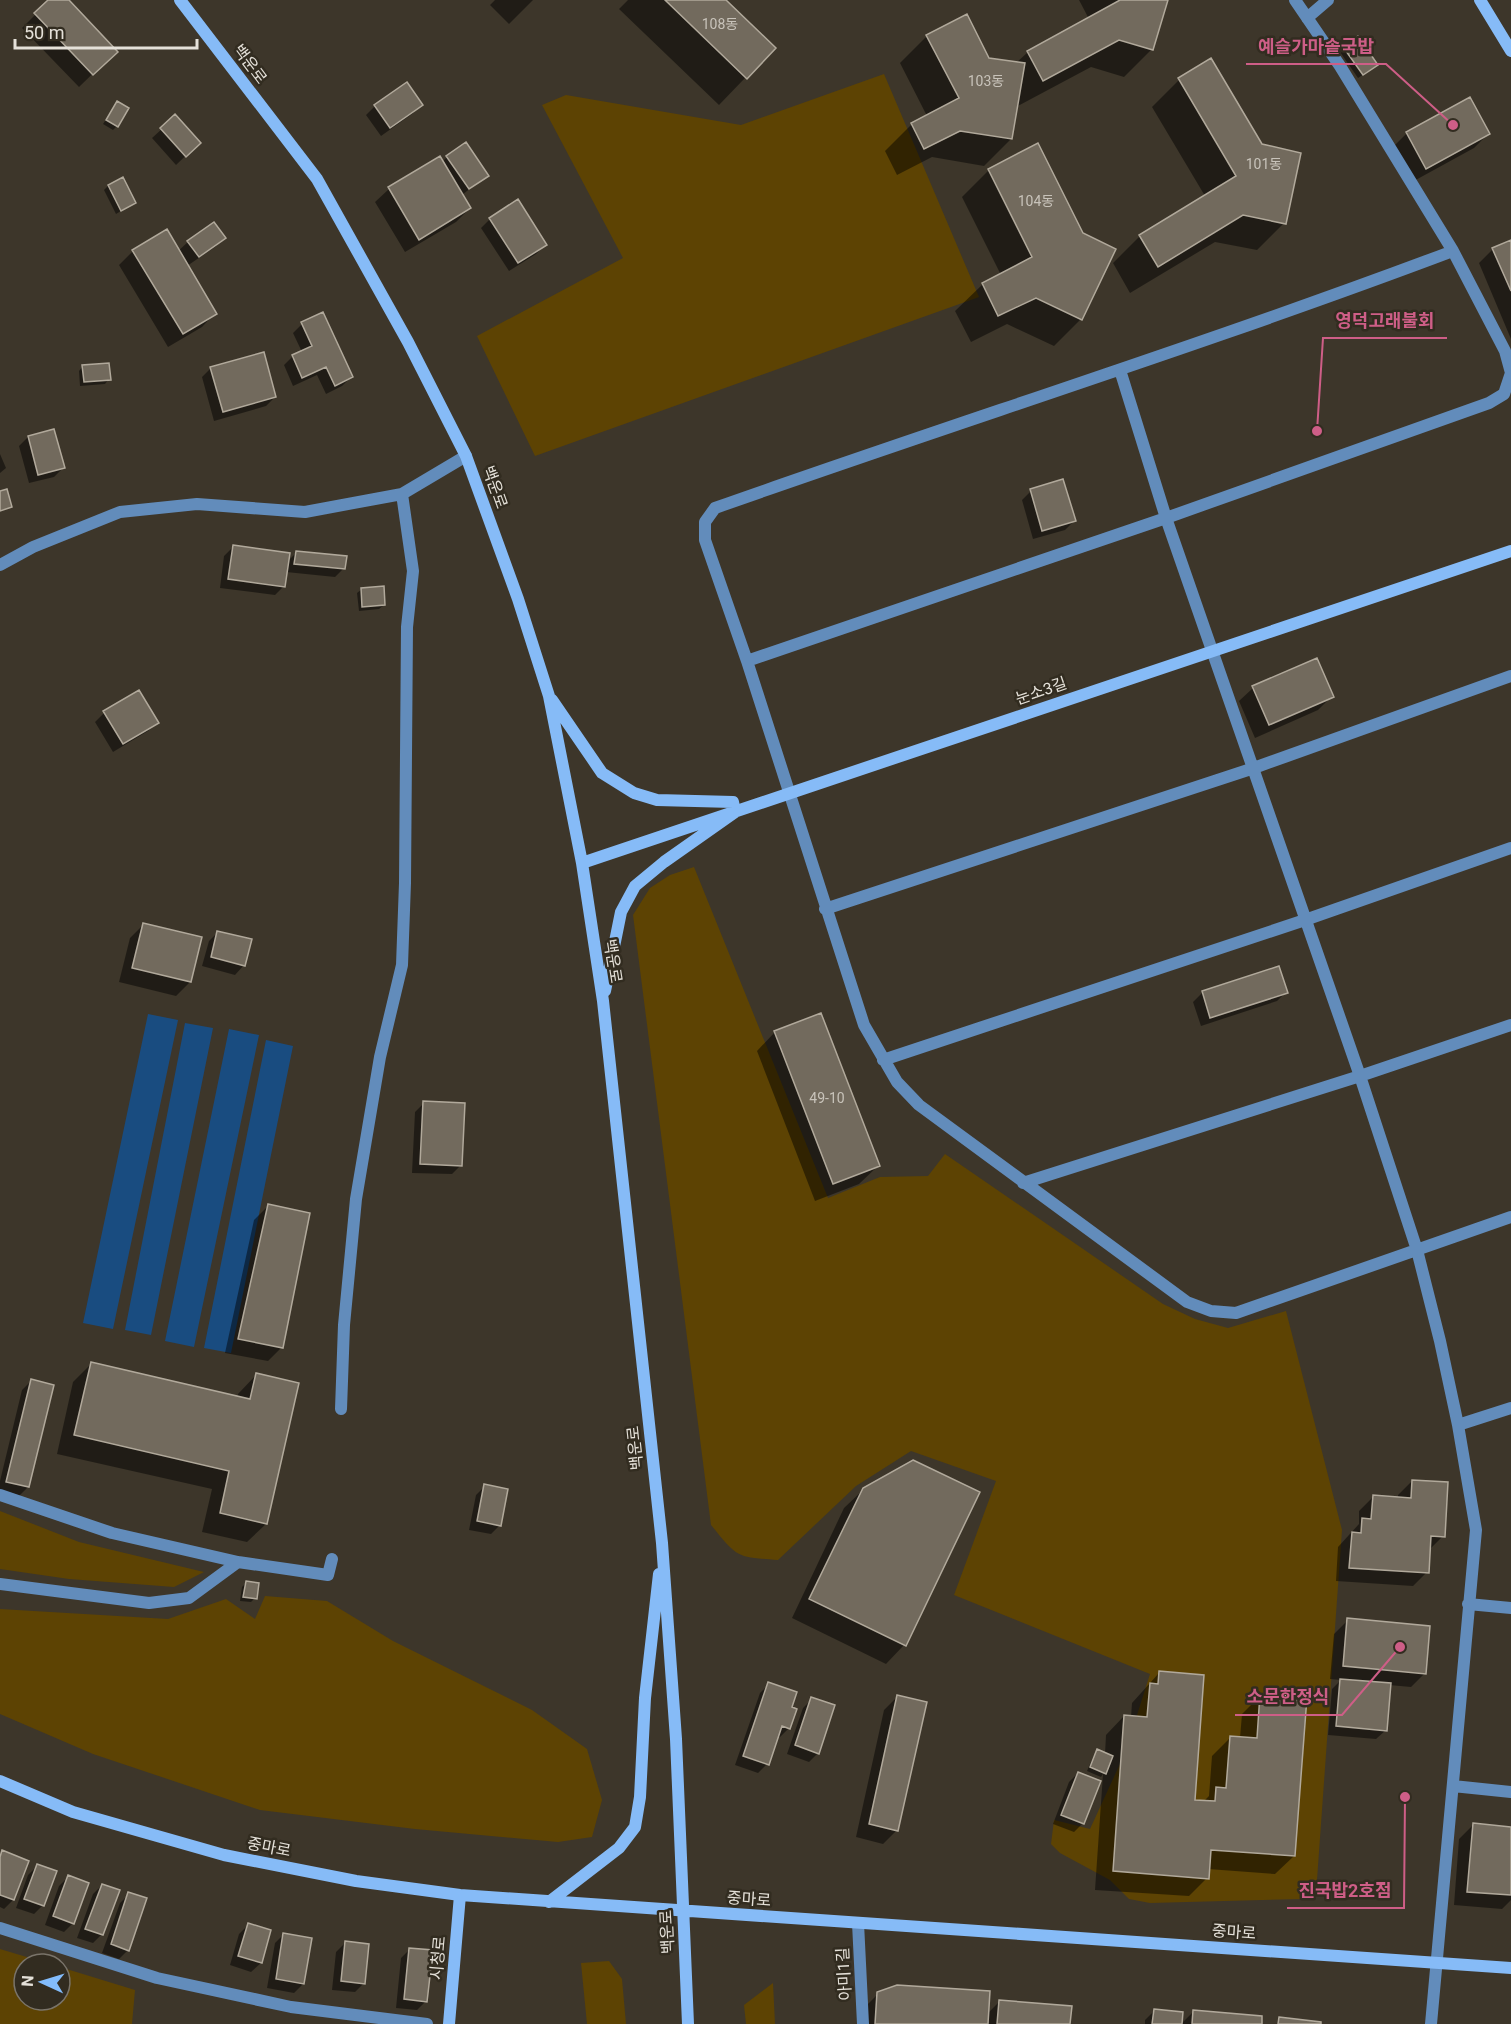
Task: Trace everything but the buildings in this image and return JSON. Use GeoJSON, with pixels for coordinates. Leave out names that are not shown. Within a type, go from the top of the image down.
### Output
{"type":"FeatureCollection","features":[{"type":"Feature","properties":{"kind":"street","name":"백운로"},"geometry":{"type":"LineString","coordinates":[[180,0],[317,179],[376,284],[466,456],[518,599],[549,696],[582,863],[603,1001],[662,1543],[676,1739],[688,2024]]}},
{"type":"Feature","properties":{"kind":"street"},"geometry":{"type":"LineString","coordinates":[[747,661],[1166,518],[1489,403],[1504,394],[1511,373],[1505,351],[1453,251],[1340,66],[1295,0]]}},
{"type":"Feature","properties":{"kind":"street"},"geometry":{"type":"LineString","coordinates":[[1307,18],[1328,0]]}},
{"type":"Feature","properties":{"kind":"street"},"geometry":{"type":"LineString","coordinates":[[1480,0],[1511,51]]}},
{"type":"Feature","properties":{"kind":"street"},"geometry":{"type":"LineString","coordinates":[[1453,251],[1308,306],[715,508],[705,522],[705,540],[747,661],[864,1025],[897,1082],[918,1105],[1188,1302],[1211,1311],[1236,1313],[1511,1217]]}},
{"type":"Feature","properties":{"kind":"street"},"geometry":{"type":"LineString","coordinates":[[1120,370],[1166,518],[1251,769],[1360,1076],[1417,1250],[1458,1425],[1476,1530],[1431,2024]]}},
{"type":"Feature","properties":{"kind":"street"},"geometry":{"type":"LineString","coordinates":[[0,565],[33,547],[120,512],[197,504],[305,512],[402,494],[466,456]]}},
{"type":"Feature","properties":{"kind":"street"},"geometry":{"type":"LineString","coordinates":[[341,1409],[344,1325],[356,1199],[380,1057],[402,964],[407,627],[413,571],[402,494]]}},
{"type":"Feature","properties":{"kind":"street"},"geometry":{"type":"LineString","coordinates":[[1497,556],[1511,540]]}},
{"type":"Feature","properties":{"kind":"street","name":"눈소3길"},"geometry":{"type":"LineString","coordinates":[[582,863],[1511,551]]}},
{"type":"Feature","properties":{"kind":"street"},"geometry":{"type":"LineString","coordinates":[[825,909],[1251,769],[1511,676]]}},
{"type":"Feature","properties":{"kind":"street"},"geometry":{"type":"LineString","coordinates":[[549,696],[602,773],[634,794],[657,800],[733,802],[735,812],[664,862],[635,886],[621,912],[603,1001]]}},
{"type":"Feature","properties":{"kind":"street"},"geometry":{"type":"LineString","coordinates":[[883,1060],[1305,920],[1511,848]]}},
{"type":"Feature","properties":{"kind":"street"},"geometry":{"type":"LineString","coordinates":[[1023,1183],[1360,1076],[1511,1024]]}},
{"type":"Feature","properties":{"kind":"street"},"geometry":{"type":"LineString","coordinates":[[1458,1425],[1511,1408]]}},
{"type":"Feature","properties":{"kind":"street"},"geometry":{"type":"LineString","coordinates":[[0,1495],[112,1533],[238,1562],[328,1575],[332,1559]]}},
{"type":"Feature","properties":{"kind":"street"},"geometry":{"type":"LineString","coordinates":[[549,1902],[619,1848],[634,1827],[640,1797],[645,1698],[662,1543]]}},
{"type":"Feature","properties":{"kind":"street"},"geometry":{"type":"LineString","coordinates":[[0,1584],[149,1604],[189,1598],[238,1562]]}},
{"type":"Feature","properties":{"kind":"street"},"geometry":{"type":"LineString","coordinates":[[1468,1604],[1511,1608]]}},
{"type":"Feature","properties":{"kind":"street","name":"중마로"},"geometry":{"type":"LineString","coordinates":[[0,1781],[73,1812],[224,1855],[357,1881],[460,1895],[1511,1968]]}},
{"type":"Feature","properties":{"kind":"street"},"geometry":{"type":"LineString","coordinates":[[1453,1786],[1511,1792]]}},
{"type":"Feature","properties":{"kind":"street","name":"시청로"},"geometry":{"type":"LineString","coordinates":[[449,2024],[460,1895]]}},
{"type":"Feature","properties":{"kind":"street","name":"아미1길"},"geometry":{"type":"LineString","coordinates":[[858,1923],[863,2024]]}},
{"type":"Feature","properties":{"kind":"street"},"geometry":{"type":"LineString","coordinates":[[0,1928],[157,1978],[291,2007],[427,2024]]}},
{"type":"Feature","properties":{"kind":"shaded area"},"geometry":{"type":"Polygon","coordinates":[[[884,74],[979,297],[535,456],[477,336],[623,258],[542,105],[566,95],[741,125],[884,74]]]}},
{"type":"Feature","properties":{"kind":"shaded area"},"geometry":{"type":"Polygon","coordinates":[[[694,867],[828,1198],[880,1177],[928,1176],[945,1154],[1163,1304],[1195,1319],[1228,1328],[1286,1311],[1342,1530],[1316,1894],[1301,1899],[1150,1903],[1129,1899],[1110,1880],[1060,1853],[1051,1844],[1054,1820],[1090,1829],[1125,1753],[1150,1674],[954,1595],[996,1481],[911,1451],[856,1486],[778,1560],[739,1554],[711,1525],[633,915],[650,888],[670,875],[694,867]]]}},
{"type":"Feature","properties":{"kind":"shaded area"},"geometry":{"type":"Polygon","coordinates":[[[0,1511],[79,1542],[204,1572],[174,1587],[69,1579],[0,1569],[0,1511]]]}},
{"type":"Feature","properties":{"kind":"shaded area"},"geometry":{"type":"Polygon","coordinates":[[[265,1596],[327,1601],[393,1641],[532,1710],[587,1749],[602,1800],[592,1837],[558,1842],[415,1829],[260,1810],[93,1754],[0,1714],[0,1609],[168,1619],[226,1599],[255,1619],[265,1596]]]}},
{"type":"Feature","properties":{"kind":"shaded area"},"geometry":{"type":"Polygon","coordinates":[[[0,1949],[12,1953],[12,2012],[72,2012],[72,1971],[135,1990],[132,2024],[0,2024],[0,1949]]]}},
{"type":"Feature","properties":{"kind":"shaded area"},"geometry":{"type":"Polygon","coordinates":[[[609,1961],[622,1979],[626,2024],[587,2024],[581,1963],[609,1961]]]}},
{"type":"Feature","properties":{"kind":"shaded area"},"geometry":{"type":"Polygon","coordinates":[[[773,1983],[775,2024],[746,2024],[744,2005],[773,1983]]]}},
{"type":"Feature","properties":{"kind":"water"},"geometry":{"type":"Polygon","coordinates":[[[148,1014],[178,1020],[113,1329],[83,1323],[148,1014]]]}},
{"type":"Feature","properties":{"kind":"water"},"geometry":{"type":"Polygon","coordinates":[[[185,1023],[213,1028],[151,1335],[125,1330],[185,1023]]]}},
{"type":"Feature","properties":{"kind":"water"},"geometry":{"type":"Polygon","coordinates":[[[229,1029],[259,1035],[194,1347],[165,1341],[229,1029]]]}},
{"type":"Feature","properties":{"kind":"water"},"geometry":{"type":"Polygon","coordinates":[[[266,1040],[293,1046],[231,1353],[204,1348],[266,1040]]]}},
{"type":"Feature","properties":{"kind":"place","name":"예슬가마솥국밥"},"geometry":{"type":"Point","coordinates":[1453,125]}},
{"type":"Feature","properties":{"kind":"place","name":"영덕고래불회"},"geometry":{"type":"Point","coordinates":[1317,431]}},
{"type":"Feature","properties":{"kind":"place","name":"소문한정식"},"geometry":{"type":"Point","coordinates":[1400,1647]}},
{"type":"Feature","properties":{"kind":"place","name":"진국밥2호점"},"geometry":{"type":"Point","coordinates":[1405,1797]}}]}
